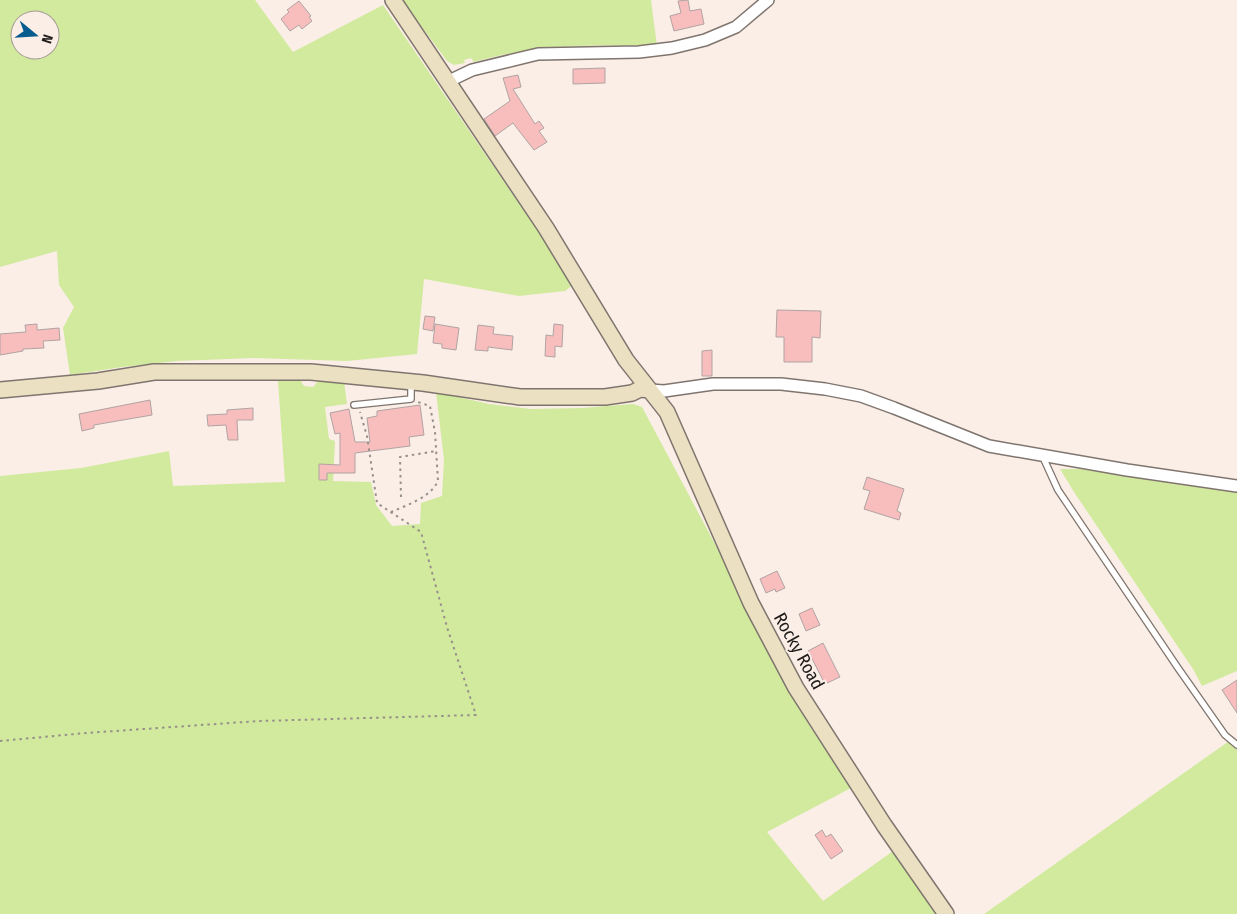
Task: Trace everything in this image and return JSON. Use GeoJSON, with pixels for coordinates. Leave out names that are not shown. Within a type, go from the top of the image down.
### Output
{"type":"FeatureCollection","features":[{"type":"Feature","properties":{"kind":"street","name":"Rocky Road"},"geometry":{"type":"LineString","coordinates":[[394,0],[450,81],[546,228],[626,360],[666,412],[683,445],[751,604],[796,688],[879,818],[946,914]]}},
{"type":"Feature","properties":{"kind":"street"},"geometry":{"type":"LineString","coordinates":[[450,81],[472,70],[538,54],[639,52],[672,48],[705,40],[736,27],[768,0]]}},
{"type":"Feature","properties":{"kind":"street"},"geometry":{"type":"LineString","coordinates":[[0,390],[98,381],[154,372],[311,372],[412,382],[520,397],[605,397],[632,393],[640,389],[664,391],[713,384],[781,384],[825,389],[861,396],[989,446],[1237,486]]}},
{"type":"Feature","properties":{"kind":"lane"},"geometry":{"type":"LineString","coordinates":[[356,405],[411,399],[412,382]]}},
{"type":"Feature","properties":{"kind":"lane"},"geometry":{"type":"LineString","coordinates":[[1042,456],[1058,490],[1178,668],[1225,735],[1237,745]]}},
{"type":"Feature","properties":{"kind":"path"},"geometry":{"type":"LineString","coordinates":[[391,512],[413,502],[435,488],[438,482],[430,406],[411,399]]}},
{"type":"Feature","properties":{"kind":"path"},"geometry":{"type":"LineString","coordinates":[[0,741],[259,721],[476,715],[447,627],[421,532],[377,503],[367,436],[356,405]]}},
{"type":"Feature","properties":{"kind":"path"},"geometry":{"type":"LineString","coordinates":[[401,497],[400,457],[436,451]]}},
{"type":"Feature","properties":{"kind":"green space"},"geometry":{"type":"Polygon","coordinates":[[[0,0],[255,0],[293,52],[383,5],[574,284],[565,291],[519,296],[424,279],[417,354],[347,361],[253,358],[177,361],[70,375],[63,328],[74,307],[59,285],[57,251],[0,267],[0,0]]]}},
{"type":"Feature","properties":{"kind":"green space"},"geometry":{"type":"Polygon","coordinates":[[[402,0],[651,0],[657,46],[587,46],[542,49],[497,56],[474,62],[471,58],[464,60],[465,63],[454,65],[447,61],[402,0]]]}},
{"type":"Feature","properties":{"kind":"green space"},"geometry":{"type":"Polygon","coordinates":[[[298,377],[304,386],[313,387],[319,380],[344,381],[347,404],[325,407],[329,439],[335,441],[333,481],[371,482],[376,505],[392,526],[420,524],[421,503],[442,496],[444,460],[436,392],[489,404],[531,409],[633,404],[642,407],[748,606],[776,667],[811,728],[851,788],[767,832],[823,901],[893,851],[936,914],[0,914],[0,476],[81,468],[169,451],[173,486],[285,482],[278,381],[298,377]]]}},
{"type":"Feature","properties":{"kind":"green space"},"geometry":{"type":"Polygon","coordinates":[[[1060,469],[1081,469],[1237,492],[1237,671],[1202,686],[1193,669],[1060,469]]]}},
{"type":"Feature","properties":{"kind":"green space"},"geometry":{"type":"Polygon","coordinates":[[[1232,739],[1237,747],[1237,914],[984,914],[1232,739]]]}},
{"type":"Feature","properties":{"kind":"building"},"geometry":{"type":"Polygon","coordinates":[[[688,0],[690,11],[701,9],[704,24],[674,31],[670,16],[681,13],[678,1],[688,0]]]}},
{"type":"Feature","properties":{"kind":"building"},"geometry":{"type":"Polygon","coordinates":[[[299,1],[311,16],[309,17],[312,21],[302,29],[299,25],[290,31],[281,19],[289,12],[287,10],[299,1]]]}},
{"type":"Feature","properties":{"kind":"building"},"geometry":{"type":"Polygon","coordinates":[[[605,68],[605,83],[573,84],[573,69],[605,68]]]}},
{"type":"Feature","properties":{"kind":"building"},"geometry":{"type":"Polygon","coordinates":[[[518,75],[521,87],[513,89],[535,124],[539,121],[544,128],[539,131],[547,142],[534,150],[513,123],[495,136],[484,119],[510,101],[503,78],[518,75]]]}},
{"type":"Feature","properties":{"kind":"building"},"geometry":{"type":"Polygon","coordinates":[[[777,310],[821,311],[820,338],[812,337],[812,362],[784,362],[784,337],[776,337],[777,310]]]}},
{"type":"Feature","properties":{"kind":"building"},"geometry":{"type":"Polygon","coordinates":[[[425,316],[435,317],[433,331],[423,329],[425,316]]]}},
{"type":"Feature","properties":{"kind":"building"},"geometry":{"type":"Polygon","coordinates":[[[37,324],[37,330],[59,328],[60,340],[43,341],[44,348],[23,349],[23,351],[0,355],[0,334],[26,332],[25,325],[37,324]]]}},
{"type":"Feature","properties":{"kind":"building"},"geometry":{"type":"Polygon","coordinates":[[[435,324],[459,328],[456,350],[442,348],[442,344],[433,343],[435,324]]]}},
{"type":"Feature","properties":{"kind":"building"},"geometry":{"type":"Polygon","coordinates":[[[554,324],[563,325],[562,347],[555,346],[555,357],[545,356],[546,335],[553,336],[554,324]]]}},
{"type":"Feature","properties":{"kind":"building"},"geometry":{"type":"Polygon","coordinates":[[[478,325],[494,327],[493,334],[513,336],[512,350],[488,347],[488,351],[475,350],[478,325]]]}},
{"type":"Feature","properties":{"kind":"building"},"geometry":{"type":"Polygon","coordinates":[[[712,350],[712,376],[702,376],[702,351],[712,350]]]}},
{"type":"Feature","properties":{"kind":"building"},"geometry":{"type":"Polygon","coordinates":[[[150,400],[152,415],[94,425],[94,428],[82,431],[79,414],[150,400]]]}},
{"type":"Feature","properties":{"kind":"building"},"geometry":{"type":"Polygon","coordinates":[[[420,405],[424,435],[409,437],[410,446],[355,453],[355,473],[327,473],[327,480],[319,480],[319,464],[340,465],[340,433],[335,434],[330,413],[349,409],[355,442],[370,442],[367,418],[377,416],[377,411],[420,405]]]}},
{"type":"Feature","properties":{"kind":"building"},"geometry":{"type":"Polygon","coordinates":[[[253,408],[253,420],[237,420],[238,440],[228,440],[226,425],[208,426],[207,415],[227,414],[227,410],[253,408]]]}},
{"type":"Feature","properties":{"kind":"building"},"geometry":{"type":"Polygon","coordinates":[[[867,477],[904,489],[897,511],[901,513],[899,520],[864,509],[870,491],[863,489],[867,477]]]}},
{"type":"Feature","properties":{"kind":"building"},"geometry":{"type":"Polygon","coordinates":[[[777,571],[785,588],[776,592],[775,589],[766,593],[760,579],[777,571]]]}},
{"type":"Feature","properties":{"kind":"building"},"geometry":{"type":"Polygon","coordinates":[[[812,608],[820,625],[806,631],[799,614],[812,608]]]}},
{"type":"Feature","properties":{"kind":"building"},"geometry":{"type":"Polygon","coordinates":[[[823,643],[840,677],[825,684],[808,651],[823,643]]]}},
{"type":"Feature","properties":{"kind":"building"},"geometry":{"type":"Polygon","coordinates":[[[1237,680],[1237,713],[1222,690],[1237,680]]]}},
{"type":"Feature","properties":{"kind":"building"},"geometry":{"type":"Polygon","coordinates":[[[822,830],[826,837],[831,834],[843,851],[831,859],[815,835],[822,830]]]}}]}
